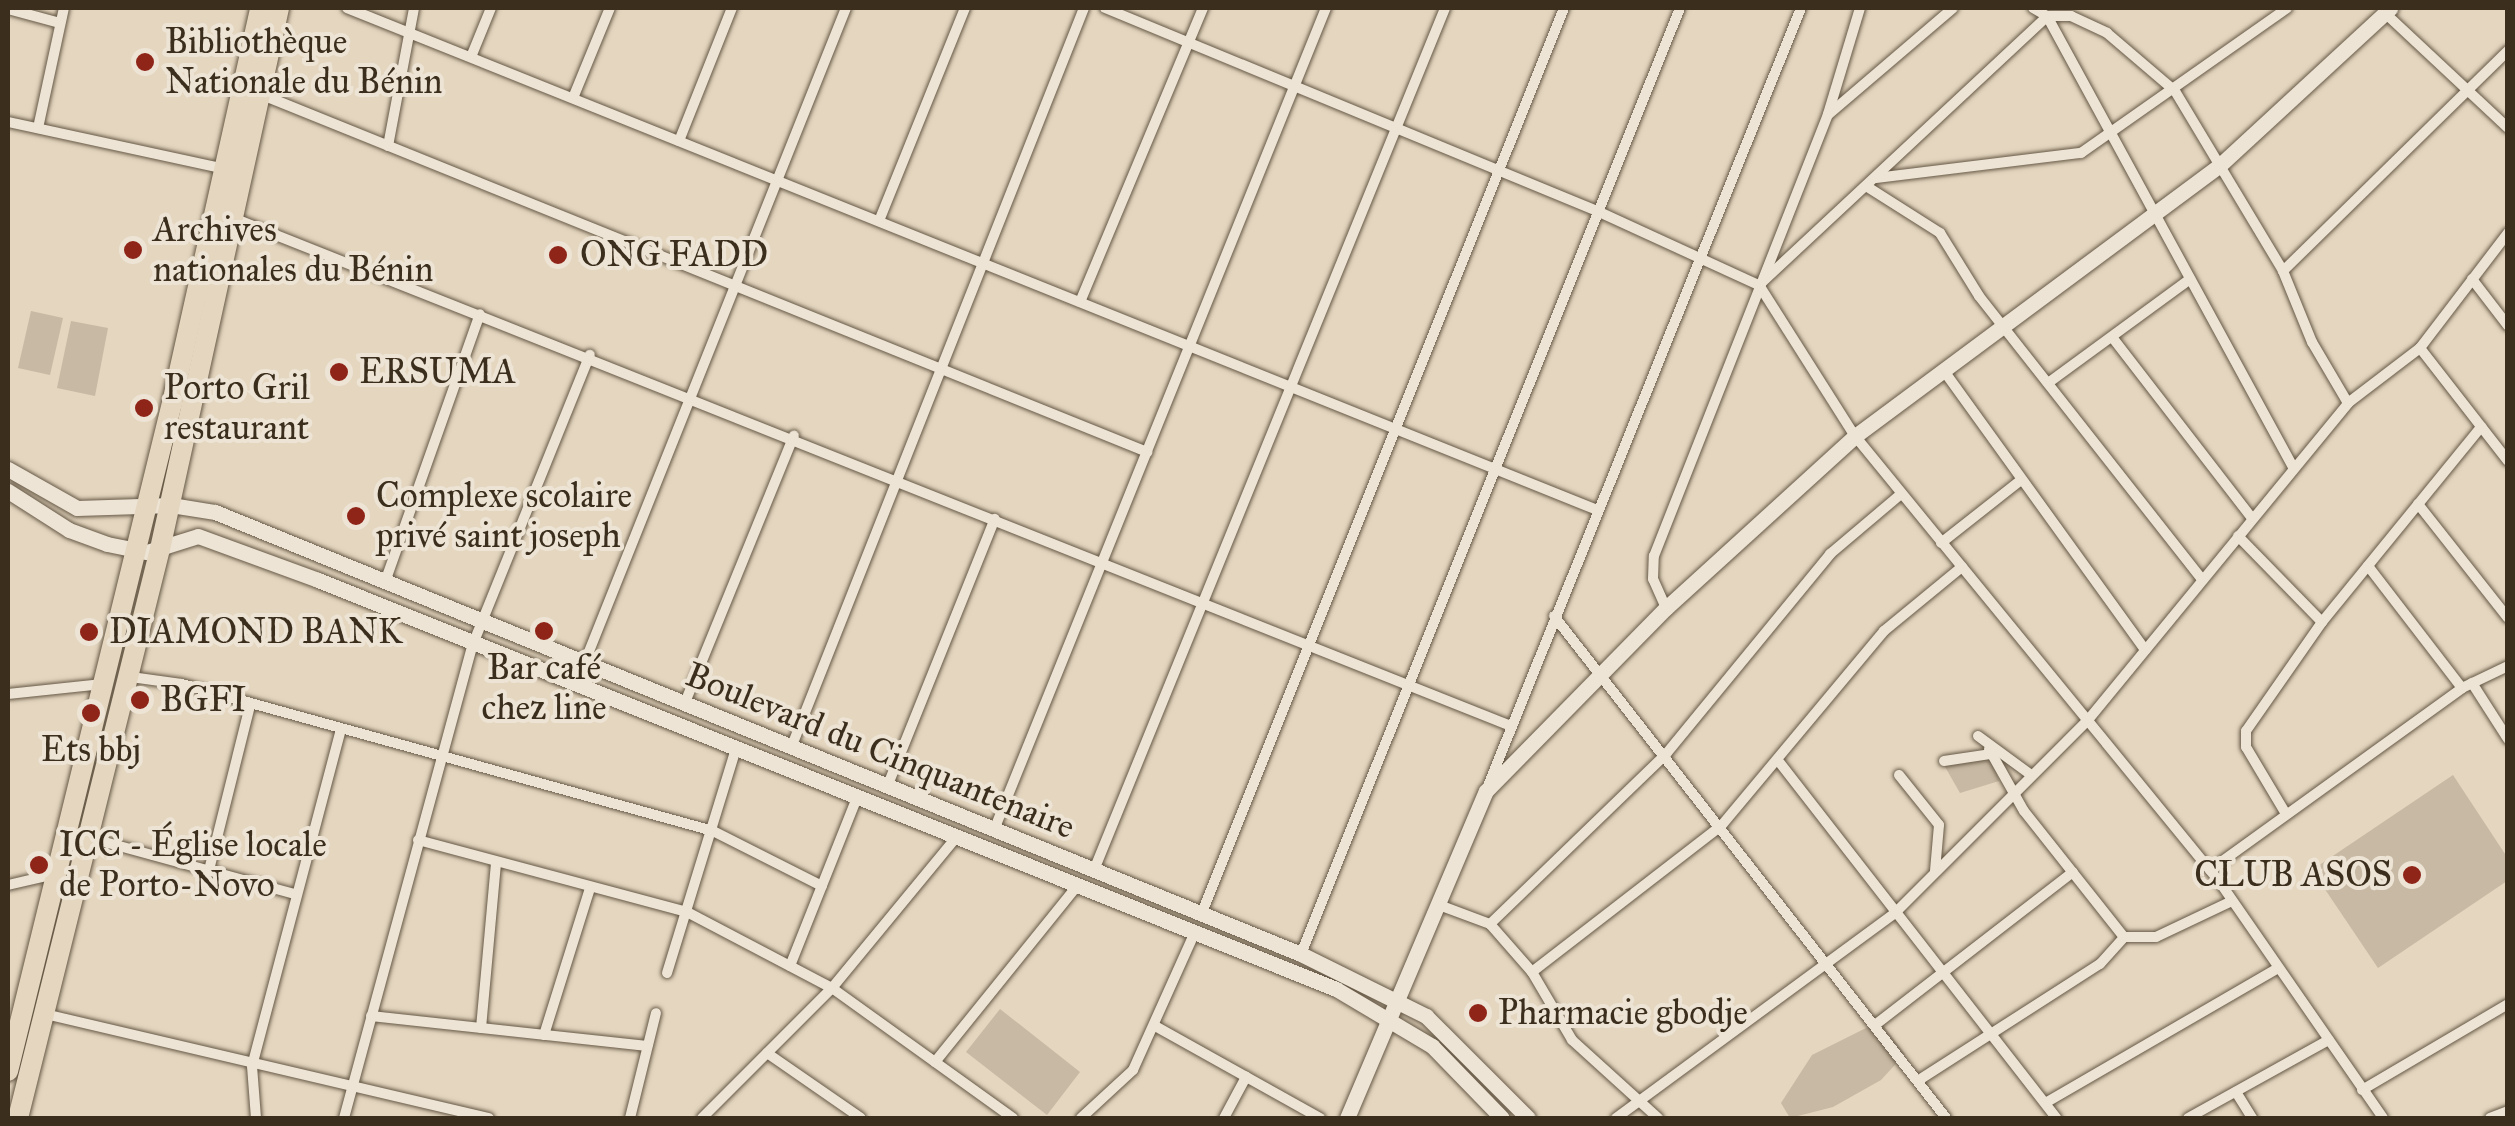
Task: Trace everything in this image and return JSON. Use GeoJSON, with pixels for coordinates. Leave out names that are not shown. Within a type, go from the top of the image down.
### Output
{"type":"FeatureCollection","features":[{"type":"Feature","properties":{"kind":"highway"},"geometry":{"type":"LineString","coordinates":[[8,1071],[136,551],[260,8]]}},
{"type":"Feature","properties":{"kind":"highway"},"geometry":{"type":"LineString","coordinates":[[18,1118],[171,504],[279,8]]}},
{"type":"Feature","properties":{"kind":"main road"},"geometry":{"type":"LineString","coordinates":[[1347,1118],[1486,791],[1666,608],[1855,436],[2220,166],[2388,10]]}},
{"type":"Feature","properties":{"kind":"main road"},"geometry":{"type":"LineString","coordinates":[[8,469],[77,508],[171,504]]}},
{"type":"Feature","properties":{"kind":"main road","name":"Boulevard du Cinquantenaire"},"geometry":{"type":"LineString","coordinates":[[8,491],[69,530],[136,551],[160,550],[198,536],[1196,932],[1389,1016],[1432,1046],[1502,1118]]}},
{"type":"Feature","properties":{"kind":"main road","name":"Boulevard du Cinquantenaire"},"geometry":{"type":"LineString","coordinates":[[171,504],[214,512],[1300,954],[1396,999],[1456,1042],[1528,1118]]}},
{"type":"Feature","properties":{"kind":"street"},"geometry":{"type":"LineString","coordinates":[[38,128],[64,8]]}},
{"type":"Feature","properties":{"kind":"street"},"geometry":{"type":"LineString","coordinates":[[347,8],[1597,510]]}},
{"type":"Feature","properties":{"kind":"street"},"geometry":{"type":"LineString","coordinates":[[388,146],[414,8]]}},
{"type":"Feature","properties":{"kind":"street"},"geometry":{"type":"LineString","coordinates":[[471,57],[492,8]]}},
{"type":"Feature","properties":{"kind":"street"},"geometry":{"type":"LineString","coordinates":[[573,98],[610,8]]}},
{"type":"Feature","properties":{"kind":"street"},"geometry":{"type":"LineString","coordinates":[[678,141],[732,8]]}},
{"type":"Feature","properties":{"kind":"street"},"geometry":{"type":"LineString","coordinates":[[584,664],[846,8]]}},
{"type":"Feature","properties":{"kind":"street"},"geometry":{"type":"LineString","coordinates":[[879,222],[965,8]]}},
{"type":"Feature","properties":{"kind":"street"},"geometry":{"type":"LineString","coordinates":[[791,748],[937,367],[1084,8]]}},
{"type":"Feature","properties":{"kind":"street"},"geometry":{"type":"LineString","coordinates":[[1104,8],[1596,211],[1758,285],[1855,436],[2210,870],[2383,1118]]}},
{"type":"Feature","properties":{"kind":"street"},"geometry":{"type":"LineString","coordinates":[[1080,302],[1203,8]]}},
{"type":"Feature","properties":{"kind":"street"},"geometry":{"type":"LineString","coordinates":[[994,830],[1326,8]]}},
{"type":"Feature","properties":{"kind":"street"},"geometry":{"type":"LineString","coordinates":[[1094,870],[1444,8]]}},
{"type":"Feature","properties":{"kind":"street"},"geometry":{"type":"LineString","coordinates":[[1202,915],[1305,644],[1564,8]]}},
{"type":"Feature","properties":{"kind":"street"},"geometry":{"type":"LineString","coordinates":[[1300,954],[1680,8]]}},
{"type":"Feature","properties":{"kind":"street"},"geometry":{"type":"LineString","coordinates":[[1486,791],[1801,8]]}},
{"type":"Feature","properties":{"kind":"street"},"geometry":{"type":"LineString","coordinates":[[1666,608],[1652,579],[1654,556],[1828,114],[1860,8]]}},
{"type":"Feature","properties":{"kind":"street"},"geometry":{"type":"LineString","coordinates":[[1828,114],[1953,8]]}},
{"type":"Feature","properties":{"kind":"street"},"geometry":{"type":"LineString","coordinates":[[2033,8],[2047,16],[2088,22],[2175,91],[2284,271],[2312,342],[2348,402]]}},
{"type":"Feature","properties":{"kind":"street"},"geometry":{"type":"LineString","coordinates":[[1871,182],[2068,156],[2108,138],[2287,8]]}},
{"type":"Feature","properties":{"kind":"street"},"geometry":{"type":"LineString","coordinates":[[8,9],[60,23]]}},
{"type":"Feature","properties":{"kind":"street"},"geometry":{"type":"LineString","coordinates":[[2388,10],[2464,93],[2508,128]]}},
{"type":"Feature","properties":{"kind":"street"},"geometry":{"type":"LineString","coordinates":[[1758,285],[2047,16]]}},
{"type":"Feature","properties":{"kind":"street"},"geometry":{"type":"LineString","coordinates":[[2047,16],[2108,138],[2293,467]]}},
{"type":"Feature","properties":{"kind":"street"},"geometry":{"type":"LineString","coordinates":[[2284,271],[2508,51]]}},
{"type":"Feature","properties":{"kind":"street"},"geometry":{"type":"LineString","coordinates":[[259,94],[1147,452]]}},
{"type":"Feature","properties":{"kind":"street"},"geometry":{"type":"LineString","coordinates":[[8,122],[221,168]]}},
{"type":"Feature","properties":{"kind":"street"},"geometry":{"type":"LineString","coordinates":[[1871,182],[1935,228],[2002,326],[2202,579]]}},
{"type":"Feature","properties":{"kind":"street"},"geometry":{"type":"LineString","coordinates":[[232,218],[692,395],[1512,726]]}},
{"type":"Feature","properties":{"kind":"street"},"geometry":{"type":"LineString","coordinates":[[1616,1118],[1896,912],[2088,720],[2348,402],[2420,348],[2472,278],[2505,242]]}},
{"type":"Feature","properties":{"kind":"street"},"geometry":{"type":"LineString","coordinates":[[2472,278],[2508,326]]}},
{"type":"Feature","properties":{"kind":"street"},"geometry":{"type":"LineString","coordinates":[[2048,383],[2190,279]]}},
{"type":"Feature","properties":{"kind":"street"},"geometry":{"type":"LineString","coordinates":[[385,582],[480,314]]}},
{"type":"Feature","properties":{"kind":"street"},"geometry":{"type":"LineString","coordinates":[[2112,337],[2252,518]]}},
{"type":"Feature","properties":{"kind":"street"},"geometry":{"type":"LineString","coordinates":[[2420,348],[2508,460]]}},
{"type":"Feature","properties":{"kind":"street"},"geometry":{"type":"LineString","coordinates":[[344,1118],[473,644],[590,356]]}},
{"type":"Feature","properties":{"kind":"street"},"geometry":{"type":"LineString","coordinates":[[1944,372],[2144,650]]}},
{"type":"Feature","properties":{"kind":"street"},"geometry":{"type":"LineString","coordinates":[[2286,814],[2244,737],[2322,622],[2482,427]]}},
{"type":"Feature","properties":{"kind":"street"},"geometry":{"type":"LineString","coordinates":[[684,705],[794,436]]}},
{"type":"Feature","properties":{"kind":"street"},"geometry":{"type":"LineString","coordinates":[[1941,543],[2021,480]]}},
{"type":"Feature","properties":{"kind":"street"},"geometry":{"type":"LineString","coordinates":[[1490,924],[1666,754],[1822,563],[1901,494]]}},
{"type":"Feature","properties":{"kind":"street"},"geometry":{"type":"LineString","coordinates":[[2418,504],[2508,618]]}},
{"type":"Feature","properties":{"kind":"street"},"geometry":{"type":"LineString","coordinates":[[887,787],[995,518]]}},
{"type":"Feature","properties":{"kind":"street"},"geometry":{"type":"LineString","coordinates":[[2238,536],[2322,622]]}},
{"type":"Feature","properties":{"kind":"street"},"geometry":{"type":"LineString","coordinates":[[2368,566],[2508,739]]}},
{"type":"Feature","properties":{"kind":"street"},"geometry":{"type":"LineString","coordinates":[[1532,972],[1720,826],[1780,763],[1805,722],[1884,631],[1962,567]]}},
{"type":"Feature","properties":{"kind":"street"},"geometry":{"type":"LineString","coordinates":[[1554,616],[1604,672],[1946,1118]]}},
{"type":"Feature","properties":{"kind":"street"},"geometry":{"type":"LineString","coordinates":[[2210,870],[2467,686],[2508,666]]}},
{"type":"Feature","properties":{"kind":"street"},"geometry":{"type":"LineString","coordinates":[[130,677],[440,754],[714,831],[822,886]]}},
{"type":"Feature","properties":{"kind":"street"},"geometry":{"type":"LineString","coordinates":[[8,694],[102,684]]}},
{"type":"Feature","properties":{"kind":"street"},"geometry":{"type":"LineString","coordinates":[[209,870],[250,704]]}},
{"type":"Feature","properties":{"kind":"street"},"geometry":{"type":"LineString","coordinates":[[256,1118],[252,1066],[340,730]]}},
{"type":"Feature","properties":{"kind":"street"},"geometry":{"type":"LineString","coordinates":[[1978,736],[2012,793],[2124,938]]}},
{"type":"Feature","properties":{"kind":"street"},"geometry":{"type":"LineString","coordinates":[[667,973],[714,831],[736,749]]}},
{"type":"Feature","properties":{"kind":"street"},"geometry":{"type":"LineString","coordinates":[[1944,761],[1990,752],[2031,775]]}},
{"type":"Feature","properties":{"kind":"street"},"geometry":{"type":"LineString","coordinates":[[1780,763],[2056,1118]]}},
{"type":"Feature","properties":{"kind":"street"},"geometry":{"type":"LineString","coordinates":[[1899,774],[1939,826],[1935,872]]}},
{"type":"Feature","properties":{"kind":"street"},"geometry":{"type":"LineString","coordinates":[[790,966],[856,800]]}},
{"type":"Feature","properties":{"kind":"street"},"geometry":{"type":"LineString","coordinates":[[90,838],[295,894]]}},
{"type":"Feature","properties":{"kind":"street"},"geometry":{"type":"LineString","coordinates":[[702,1118],[832,988],[955,839]]}},
{"type":"Feature","properties":{"kind":"street"},"geometry":{"type":"LineString","coordinates":[[418,840],[687,912],[832,988],[1013,1118]]}},
{"type":"Feature","properties":{"kind":"street"},"geometry":{"type":"LineString","coordinates":[[481,1028],[496,862]]}},
{"type":"Feature","properties":{"kind":"street"},"geometry":{"type":"LineString","coordinates":[[1876,1025],[2073,872]]}},
{"type":"Feature","properties":{"kind":"street"},"geometry":{"type":"LineString","coordinates":[[8,885],[57,873]]}},
{"type":"Feature","properties":{"kind":"street"},"geometry":{"type":"LineString","coordinates":[[935,1062],[1078,885]]}},
{"type":"Feature","properties":{"kind":"street"},"geometry":{"type":"LineString","coordinates":[[544,1035],[590,888]]}},
{"type":"Feature","properties":{"kind":"street"},"geometry":{"type":"LineString","coordinates":[[1918,1080],[2100,964],[2124,938],[2156,937],[2232,901]]}},
{"type":"Feature","properties":{"kind":"street"},"geometry":{"type":"LineString","coordinates":[[1439,905],[1490,924],[1532,972],[1572,1040],[1658,1118]]}},
{"type":"Feature","properties":{"kind":"street"},"geometry":{"type":"LineString","coordinates":[[1081,1118],[1133,1070],[1157,1027],[1196,932]]}},
{"type":"Feature","properties":{"kind":"street"},"geometry":{"type":"LineString","coordinates":[[2047,1102],[2278,968]]}},
{"type":"Feature","properties":{"kind":"street"},"geometry":{"type":"LineString","coordinates":[[2362,1090],[2508,1004]]}},
{"type":"Feature","properties":{"kind":"street"},"geometry":{"type":"LineString","coordinates":[[630,1118],[656,1012]]}},
{"type":"Feature","properties":{"kind":"street"},"geometry":{"type":"LineString","coordinates":[[45,1014],[448,1114],[489,1118]]}},
{"type":"Feature","properties":{"kind":"street"},"geometry":{"type":"LineString","coordinates":[[371,1016],[648,1046]]}},
{"type":"Feature","properties":{"kind":"street"},"geometry":{"type":"LineString","coordinates":[[1157,1027],[1320,1118]]}},
{"type":"Feature","properties":{"kind":"street"},"geometry":{"type":"LineString","coordinates":[[2188,1118],[2329,1040]]}},
{"type":"Feature","properties":{"kind":"street"},"geometry":{"type":"LineString","coordinates":[[767,1053],[861,1118]]}},
{"type":"Feature","properties":{"kind":"street"},"geometry":{"type":"LineString","coordinates":[[1224,1118],[1246,1077]]}},
{"type":"Feature","properties":{"kind":"street"},"geometry":{"type":"LineString","coordinates":[[2236,1092],[2252,1118]]}},
{"type":"Feature","properties":{"kind":"street"},"geometry":{"type":"LineString","coordinates":[[2490,1118],[2508,1112]]}},
{"type":"Feature","properties":{"kind":"shaded area"},"geometry":{"type":"Polygon","coordinates":[[[31,311],[63,318],[50,375],[18,368],[31,311]]]}},
{"type":"Feature","properties":{"kind":"shaded area"},"geometry":{"type":"Polygon","coordinates":[[[71,321],[108,328],[95,396],[57,388],[71,321]]]}},
{"type":"Feature","properties":{"kind":"shaded area"},"geometry":{"type":"Polygon","coordinates":[[[1989,751],[1999,781],[1960,793],[1940,758],[1989,751]]]}},
{"type":"Feature","properties":{"kind":"shaded area","name":"CLUB ASOS"},"geometry":{"type":"Polygon","coordinates":[[[2453,775],[2507,857],[2507,881],[2378,968],[2312,870],[2453,775]]]}},
{"type":"Feature","properties":{"kind":"shaded area"},"geometry":{"type":"Polygon","coordinates":[[[1000,1009],[1080,1072],[1047,1115],[966,1052],[1000,1009]]]}},
{"type":"Feature","properties":{"kind":"shaded area"},"geometry":{"type":"Polygon","coordinates":[[[1880,1021],[1905,1054],[1881,1080],[1833,1107],[1790,1118],[1781,1103],[1812,1055],[1880,1021]]]}},
{"type":"Feature","properties":{"kind":"place","name":"Bibliothèque Nationale du Bénin"},"geometry":{"type":"Point","coordinates":[145,62]}},
{"type":"Feature","properties":{"kind":"place","name":"Archives nationales du Bénin"},"geometry":{"type":"Point","coordinates":[133,250]}},
{"type":"Feature","properties":{"kind":"place","name":"ONG FADD"},"geometry":{"type":"Point","coordinates":[558,255]}},
{"type":"Feature","properties":{"kind":"place","name":"ERSUMA"},"geometry":{"type":"Point","coordinates":[339,372]}},
{"type":"Feature","properties":{"kind":"place","name":"Porto Gril restaurant"},"geometry":{"type":"Point","coordinates":[144,408]}},
{"type":"Feature","properties":{"kind":"place","name":"Complexe scolaire privé saint joseph"},"geometry":{"type":"Point","coordinates":[356,516]}},
{"type":"Feature","properties":{"kind":"place","name":"Bar café chez line"},"geometry":{"type":"Point","coordinates":[544,631]}},
{"type":"Feature","properties":{"kind":"place","name":"DIAMOND BANK"},"geometry":{"type":"Point","coordinates":[89,632]}},
{"type":"Feature","properties":{"kind":"place","name":"BGFI"},"geometry":{"type":"Point","coordinates":[140,700]}},
{"type":"Feature","properties":{"kind":"place","name":"Ets bbj"},"geometry":{"type":"Point","coordinates":[91,713]}},
{"type":"Feature","properties":{"kind":"place","name":"ICC - Église locale de Porto-Novo"},"geometry":{"type":"Point","coordinates":[39,865]}},
{"type":"Feature","properties":{"kind":"place","name":"CLUB ASOS"},"geometry":{"type":"Point","coordinates":[2412,875]}},
{"type":"Feature","properties":{"kind":"place","name":"Pharmacie gbodje"},"geometry":{"type":"Point","coordinates":[1478,1013]}}]}
